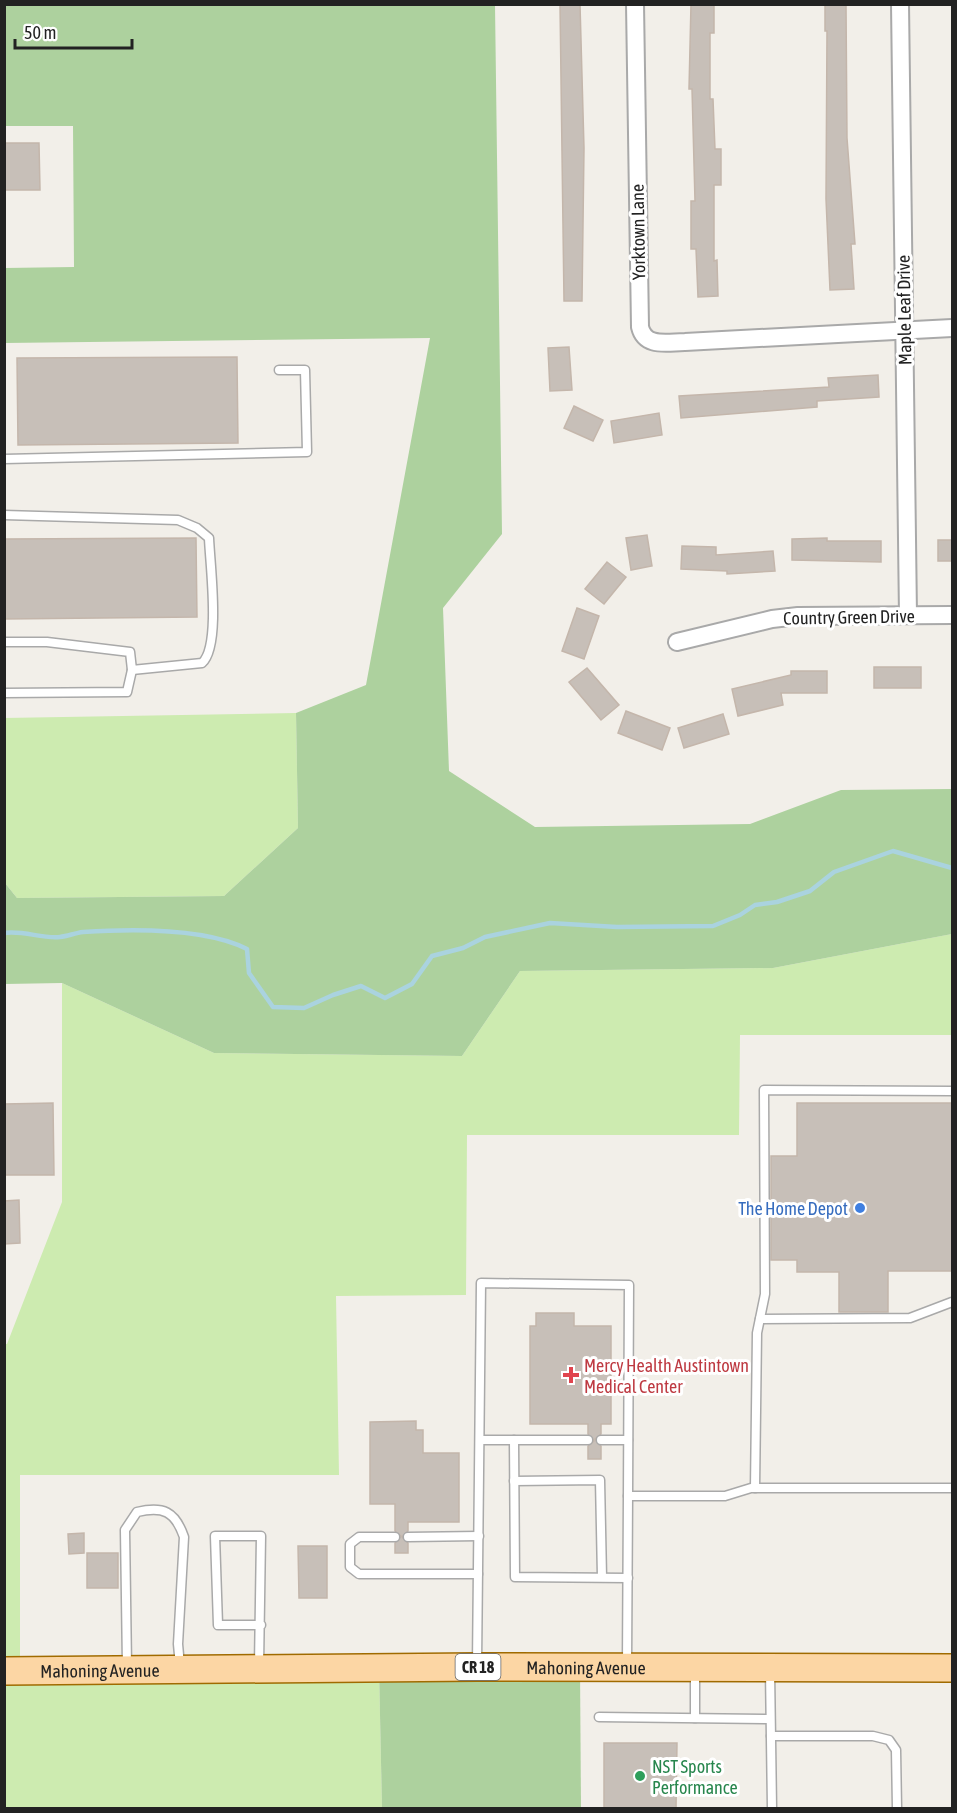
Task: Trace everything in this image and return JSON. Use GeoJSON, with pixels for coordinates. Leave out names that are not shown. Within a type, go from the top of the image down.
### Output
{"type":"FeatureCollection","features":[{"type":"Feature","properties":{"kind":"main road","name":"Mahoning Avenue"},"geometry":{"type":"LineString","coordinates":[[4,1671],[477,1667],[952,1668]]}},
{"type":"Feature","properties":{"kind":"street","name":"Yorktown Lane"},"geometry":{"type":"LineString","coordinates":[[635,4],[642,334],[653,343],[952,328]]}},
{"type":"Feature","properties":{"kind":"street","name":"Maple Leaf Drive"},"geometry":{"type":"LineString","coordinates":[[900,4],[908,615]]}},
{"type":"Feature","properties":{"kind":"street","name":"Country Green Drive"},"geometry":{"type":"LineString","coordinates":[[677,642],[772,619],[952,615]]}},
{"type":"Feature","properties":{"kind":"lane"},"geometry":{"type":"LineString","coordinates":[[4,459],[307,452],[305,370],[279,370]]}},
{"type":"Feature","properties":{"kind":"lane"},"geometry":{"type":"LineString","coordinates":[[4,515],[178,520],[197,528],[209,538],[211,645],[208,658],[202,663],[132,670]]}},
{"type":"Feature","properties":{"kind":"lane"},"geometry":{"type":"LineString","coordinates":[[4,642],[47,642],[130,652],[132,670],[127,692],[4,693]]}},
{"type":"Feature","properties":{"kind":"lane"},"geometry":{"type":"LineString","coordinates":[[755,1488],[757,1333],[765,1294],[764,1090],[952,1090]]}},
{"type":"Feature","properties":{"kind":"lane"},"geometry":{"type":"LineString","coordinates":[[477,1667],[481,1283],[629,1286],[627,1668]]}},
{"type":"Feature","properties":{"kind":"lane"},"geometry":{"type":"LineString","coordinates":[[760,1319],[910,1318],[952,1302]]}},
{"type":"Feature","properties":{"kind":"lane"},"geometry":{"type":"LineString","coordinates":[[480,1440],[588,1440]]}},
{"type":"Feature","properties":{"kind":"lane"},"geometry":{"type":"LineString","coordinates":[[514,1440],[515,1577],[628,1578]]}},
{"type":"Feature","properties":{"kind":"lane"},"geometry":{"type":"LineString","coordinates":[[601,1440],[628,1440]]}},
{"type":"Feature","properties":{"kind":"lane"},"geometry":{"type":"LineString","coordinates":[[514,1480],[600,1480],[602,1577]]}},
{"type":"Feature","properties":{"kind":"lane"},"geometry":{"type":"LineString","coordinates":[[628,1496],[725,1496],[755,1488],[952,1488]]}},
{"type":"Feature","properties":{"kind":"lane"},"geometry":{"type":"LineString","coordinates":[[127,1670],[125,1530],[137,1512],[150,1509],[165,1511],[178,1520],[184,1537],[178,1644],[180,1669]]}},
{"type":"Feature","properties":{"kind":"lane"},"geometry":{"type":"LineString","coordinates":[[259,1669],[261,1626],[261,1536],[215,1536],[218,1625],[261,1626]]}},
{"type":"Feature","properties":{"kind":"lane"},"geometry":{"type":"LineString","coordinates":[[408,1537],[479,1536]]}},
{"type":"Feature","properties":{"kind":"lane"},"geometry":{"type":"LineString","coordinates":[[395,1537],[359,1537],[350,1544],[350,1567],[359,1574],[478,1574]]}},
{"type":"Feature","properties":{"kind":"lane"},"geometry":{"type":"LineString","coordinates":[[695,1668],[695,1718]]}},
{"type":"Feature","properties":{"kind":"lane"},"geometry":{"type":"LineString","coordinates":[[770,1668],[772,1809]]}},
{"type":"Feature","properties":{"kind":"lane"},"geometry":{"type":"LineString","coordinates":[[599,1717],[770,1719]]}},
{"type":"Feature","properties":{"kind":"lane"},"geometry":{"type":"LineString","coordinates":[[771,1736],[873,1736],[889,1740],[896,1750],[897,1809]]}},
{"type":"Feature","properties":{"kind":"green space"},"geometry":{"type":"Polygon","coordinates":[[[5,4],[495,5],[502,534],[443,608],[449,771],[535,827],[750,824],[841,790],[952,789],[952,934],[773,968],[520,971],[462,1056],[214,1053],[62,983],[5,984],[5,883],[17,898],[224,896],[298,828],[296,713],[366,685],[430,338],[5,343],[5,268],[74,267],[73,126],[5,126],[5,4]]]}},
{"type":"Feature","properties":{"kind":"green space"},"geometry":{"type":"Polygon","coordinates":[[[296,713],[298,828],[224,896],[17,898],[5,883],[4,718],[296,713]]]}},
{"type":"Feature","properties":{"kind":"green space"},"geometry":{"type":"Polygon","coordinates":[[[952,934],[952,1035],[740,1035],[739,1135],[467,1135],[466,1295],[336,1296],[339,1475],[20,1475],[20,1670],[379,1668],[382,1808],[5,1808],[4,1344],[7,1344],[62,1202],[62,983],[214,1053],[462,1056],[520,971],[773,968],[952,934]]]}},
{"type":"Feature","properties":{"kind":"green space"},"geometry":{"type":"Polygon","coordinates":[[[379,1668],[580,1668],[581,1808],[382,1808],[379,1668]]]}},
{"type":"Feature","properties":{"kind":"building"},"geometry":{"type":"Polygon","coordinates":[[[560,4],[580,4],[584,148],[582,301],[564,301],[560,4]]]}},
{"type":"Feature","properties":{"kind":"building"},"geometry":{"type":"Polygon","coordinates":[[[691,4],[714,4],[714,33],[710,33],[710,99],[713,99],[715,149],[721,149],[721,185],[714,185],[714,261],[717,260],[718,296],[698,297],[696,249],[691,249],[691,201],[695,201],[692,89],[689,89],[691,4]]]}},
{"type":"Feature","properties":{"kind":"building"},"geometry":{"type":"Polygon","coordinates":[[[825,4],[846,4],[847,138],[855,244],[851,244],[854,289],[830,290],[826,199],[827,31],[825,31],[825,4]]]}},
{"type":"Feature","properties":{"kind":"building"},"geometry":{"type":"Polygon","coordinates":[[[4,143],[39,143],[40,190],[4,190],[4,143]]]}},
{"type":"Feature","properties":{"kind":"building"},"geometry":{"type":"Polygon","coordinates":[[[569,347],[572,390],[550,391],[548,348],[569,347]]]}},
{"type":"Feature","properties":{"kind":"building"},"geometry":{"type":"Polygon","coordinates":[[[237,357],[238,443],[18,445],[17,358],[237,357]]]}},
{"type":"Feature","properties":{"kind":"building"},"geometry":{"type":"Polygon","coordinates":[[[878,375],[879,397],[817,401],[817,407],[681,418],[679,396],[829,387],[828,378],[878,375]]]}},
{"type":"Feature","properties":{"kind":"building"},"geometry":{"type":"Polygon","coordinates":[[[574,406],[603,420],[593,441],[564,428],[574,406]]]}},
{"type":"Feature","properties":{"kind":"building"},"geometry":{"type":"Polygon","coordinates":[[[659,413],[662,435],[614,443],[611,421],[659,413]]]}},
{"type":"Feature","properties":{"kind":"building"},"geometry":{"type":"Polygon","coordinates":[[[647,535],[652,566],[631,570],[626,538],[647,535]]]}},
{"type":"Feature","properties":{"kind":"building"},"geometry":{"type":"Polygon","coordinates":[[[196,538],[197,617],[4,619],[4,539],[196,538]]]}},
{"type":"Feature","properties":{"kind":"building"},"geometry":{"type":"Polygon","coordinates":[[[827,538],[827,541],[881,541],[881,562],[792,560],[792,539],[827,538]]]}},
{"type":"Feature","properties":{"kind":"building"},"geometry":{"type":"Polygon","coordinates":[[[938,540],[952,540],[952,561],[938,561],[938,540]]]}},
{"type":"Feature","properties":{"kind":"building"},"geometry":{"type":"Polygon","coordinates":[[[682,546],[716,547],[716,555],[773,551],[775,571],[727,574],[727,571],[681,569],[682,546]]]}},
{"type":"Feature","properties":{"kind":"building"},"geometry":{"type":"Polygon","coordinates":[[[607,562],[626,577],[604,604],[585,589],[607,562]]]}},
{"type":"Feature","properties":{"kind":"building"},"geometry":{"type":"Polygon","coordinates":[[[577,608],[599,616],[584,659],[562,651],[577,608]]]}},
{"type":"Feature","properties":{"kind":"building"},"geometry":{"type":"Polygon","coordinates":[[[874,667],[921,667],[921,688],[874,688],[874,667]]]}},
{"type":"Feature","properties":{"kind":"building"},"geometry":{"type":"Polygon","coordinates":[[[587,668],[619,705],[601,720],[569,682],[587,668]]]}},
{"type":"Feature","properties":{"kind":"building"},"geometry":{"type":"Polygon","coordinates":[[[791,671],[827,671],[827,693],[781,693],[783,705],[738,716],[732,689],[791,675],[791,671]]]}},
{"type":"Feature","properties":{"kind":"building"},"geometry":{"type":"Polygon","coordinates":[[[626,711],[670,728],[662,750],[618,733],[626,711]]]}},
{"type":"Feature","properties":{"kind":"building"},"geometry":{"type":"Polygon","coordinates":[[[723,714],[729,734],[684,748],[678,728],[723,714]]]}},
{"type":"Feature","properties":{"kind":"building"},"geometry":{"type":"Polygon","coordinates":[[[53,1103],[54,1175],[4,1175],[4,1104],[53,1103]]]}},
{"type":"Feature","properties":{"kind":"building","name":"The Home Depot"},"geometry":{"type":"Polygon","coordinates":[[[797,1103],[952,1103],[952,1271],[888,1271],[888,1312],[839,1312],[839,1272],[797,1272],[797,1260],[771,1260],[771,1156],[797,1156],[797,1103]]]}},
{"type":"Feature","properties":{"kind":"building"},"geometry":{"type":"Polygon","coordinates":[[[19,1200],[20,1243],[4,1244],[4,1201],[19,1200]]]}},
{"type":"Feature","properties":{"kind":"building","name":"Mercy Health Austintown Medical Center"},"geometry":{"type":"Polygon","coordinates":[[[536,1313],[574,1313],[574,1326],[611,1326],[611,1424],[601,1424],[601,1434],[595,1439],[601,1446],[601,1459],[588,1459],[588,1446],[594,1441],[588,1434],[588,1424],[530,1424],[530,1326],[536,1326],[536,1313]]]}},
{"type":"Feature","properties":{"kind":"building"},"geometry":{"type":"Polygon","coordinates":[[[416,1421],[416,1430],[423,1430],[423,1453],[459,1453],[459,1522],[408,1522],[408,1531],[402,1537],[408,1543],[408,1553],[395,1553],[395,1543],[401,1536],[395,1531],[395,1504],[370,1504],[370,1422],[416,1421]]]}},
{"type":"Feature","properties":{"kind":"building"},"geometry":{"type":"Polygon","coordinates":[[[84,1533],[84,1553],[69,1554],[68,1534],[84,1533]]]}},
{"type":"Feature","properties":{"kind":"building"},"geometry":{"type":"Polygon","coordinates":[[[298,1546],[327,1546],[327,1598],[299,1598],[298,1546]]]}},
{"type":"Feature","properties":{"kind":"building"},"geometry":{"type":"Polygon","coordinates":[[[87,1553],[118,1553],[118,1588],[87,1588],[87,1553]]]}},
{"type":"Feature","properties":{"kind":"building","name":"NST Sports Performance"},"geometry":{"type":"Polygon","coordinates":[[[604,1743],[677,1743],[676,1809],[604,1809],[604,1743]]]}},
{"type":"Feature","properties":{"kind":"waterway"},"geometry":{"type":"LineString","coordinates":[[4,933],[63,937],[83,932],[123,930],[210,937],[247,949],[249,973],[273,1007],[304,1008],[361,986],[385,998],[412,984],[432,956],[463,948],[485,937],[550,923],[617,927],[713,926],[740,915],[755,905],[777,902],[810,891],[834,872],[893,851],[952,868]]}},
{"type":"Feature","properties":{"kind":"place","name":"The Home Depot"},"geometry":{"type":"Point","coordinates":[860,1208]}},
{"type":"Feature","properties":{"kind":"place","name":"Mercy Health Austintown Medical Center"},"geometry":{"type":"Point","coordinates":[571,1375]}},
{"type":"Feature","properties":{"kind":"place","name":"NST Sports Performance"},"geometry":{"type":"Point","coordinates":[640,1776]}}]}
